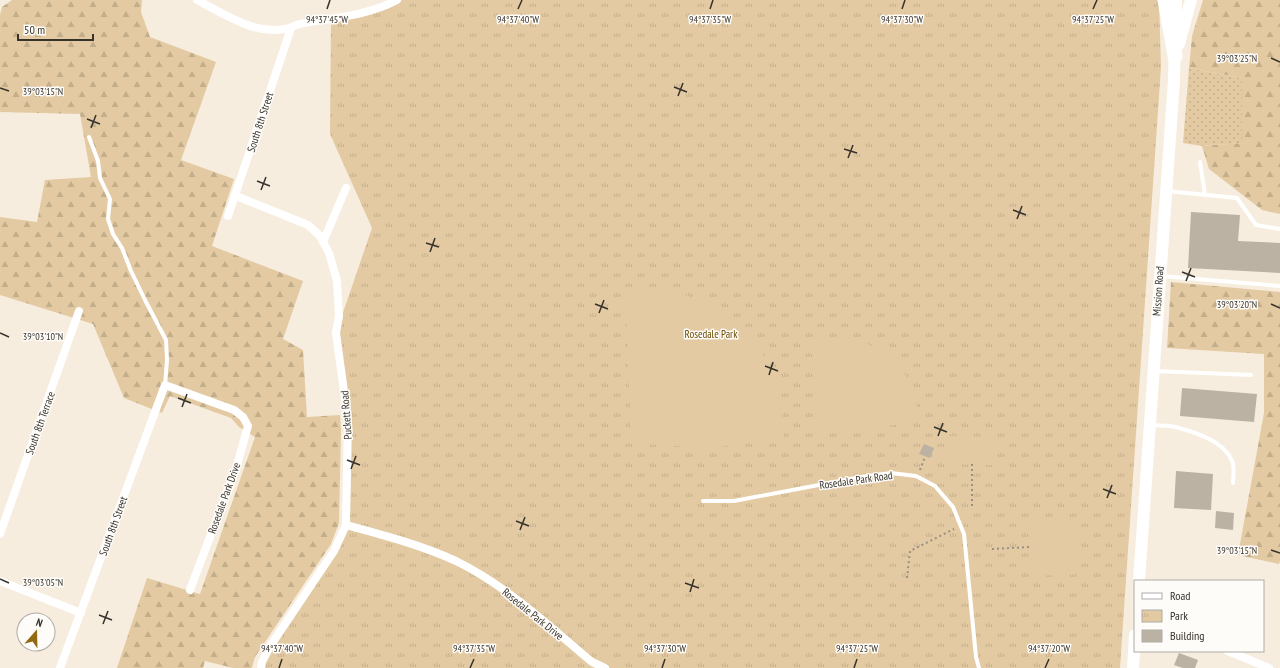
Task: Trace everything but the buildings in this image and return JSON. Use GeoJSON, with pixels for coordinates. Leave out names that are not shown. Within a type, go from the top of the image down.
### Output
{"type":"FeatureCollection","features":[{"type":"Feature","properties":{"kind":"highway"},"geometry":{"type":"LineString","coordinates":[[1165,0],[1175,56]]}},
{"type":"Feature","properties":{"kind":"main road","name":"Mission Road"},"geometry":{"type":"LineString","coordinates":[[1139,580],[1175,56],[1176,0]]}},
{"type":"Feature","properties":{"kind":"main road"},"geometry":{"type":"LineString","coordinates":[[1175,56],[1191,0]]}},
{"type":"Feature","properties":{"kind":"main road"},"geometry":{"type":"LineString","coordinates":[[1133,668],[1134,652]]}},
{"type":"Feature","properties":{"kind":"street"},"geometry":{"type":"LineString","coordinates":[[197,0],[248,26],[274,31],[291,28],[299,24],[366,12],[385,6],[397,0]]}},
{"type":"Feature","properties":{"kind":"street","name":"South 8th Street"},"geometry":{"type":"LineString","coordinates":[[228,216],[236,196],[291,28]]}},
{"type":"Feature","properties":{"kind":"street"},"geometry":{"type":"LineString","coordinates":[[323,242],[346,188]]}},
{"type":"Feature","properties":{"kind":"street","name":"Puckett Road"},"geometry":{"type":"LineString","coordinates":[[236,196],[308,225],[320,236],[329,253],[337,281],[339,316],[336,333],[348,420],[346,525],[334,552],[272,645],[260,668]]}},
{"type":"Feature","properties":{"kind":"street","name":"South 8th Terrace"},"geometry":{"type":"LineString","coordinates":[[0,534],[79,312]]}},
{"type":"Feature","properties":{"kind":"street","name":"South 8th Street"},"geometry":{"type":"LineString","coordinates":[[60,668],[165,385]]}},
{"type":"Feature","properties":{"kind":"street","name":"Rosedale Park Drive"},"geometry":{"type":"LineString","coordinates":[[165,385],[234,410],[243,417],[248,426],[237,465],[190,590]]}},
{"type":"Feature","properties":{"kind":"street","name":"Rosedale Park Drive"},"geometry":{"type":"LineString","coordinates":[[346,525],[407,542],[462,565],[513,596],[592,662],[605,668]]}},
{"type":"Feature","properties":{"kind":"street"},"geometry":{"type":"LineString","coordinates":[[0,582],[80,614]]}},
{"type":"Feature","properties":{"kind":"street"},"geometry":{"type":"LineString","coordinates":[[1230,652],[1269,668]]}},
{"type":"Feature","properties":{"kind":"lane"},"geometry":{"type":"LineString","coordinates":[[88,138],[98,161],[100,178],[110,199],[108,219],[113,234],[122,248],[145,300],[166,340],[168,360],[165,385]]}},
{"type":"Feature","properties":{"kind":"lane"},"geometry":{"type":"LineString","coordinates":[[1200,162],[1205,195]]}},
{"type":"Feature","properties":{"kind":"lane"},"geometry":{"type":"LineString","coordinates":[[1165,191],[1238,198],[1256,225],[1280,229]]}},
{"type":"Feature","properties":{"kind":"lane"},"geometry":{"type":"LineString","coordinates":[[1159,276],[1280,286]]}},
{"type":"Feature","properties":{"kind":"lane"},"geometry":{"type":"LineString","coordinates":[[1153,371],[1251,375]]}},
{"type":"Feature","properties":{"kind":"lane"},"geometry":{"type":"LineString","coordinates":[[1149,425],[1178,427],[1218,444],[1227,451],[1233,463],[1233,483]]}},
{"type":"Feature","properties":{"kind":"lane","name":"Rosedale Park Road"},"geometry":{"type":"LineString","coordinates":[[703,501],[734,501],[890,473],[917,476],[935,486],[953,507],[964,534],[976,657],[979,668]]}},
{"type":"Feature","properties":{"kind":"path"},"geometry":{"type":"LineString","coordinates":[[917,476],[925,456]]}},
{"type":"Feature","properties":{"kind":"path"},"geometry":{"type":"LineString","coordinates":[[972,464],[972,506]]}},
{"type":"Feature","properties":{"kind":"path"},"geometry":{"type":"LineString","coordinates":[[907,578],[910,552],[961,525]]}},
{"type":"Feature","properties":{"kind":"path"},"geometry":{"type":"LineString","coordinates":[[992,549],[1030,547]]}},
{"type":"Feature","properties":{"kind":"green space"},"geometry":{"type":"Polygon","coordinates":[[[12,0],[142,0],[141,12],[150,37],[216,62],[181,160],[234,179],[212,246],[303,281],[283,339],[303,350],[307,417],[340,415],[339,523],[331,544],[255,657],[252,668],[233,668],[205,661],[203,668],[117,668],[147,578],[200,594],[255,437],[239,427],[231,418],[170,396],[162,413],[124,398],[93,324],[0,295],[0,217],[37,222],[45,180],[91,177],[80,114],[0,112],[0,15],[2,7],[12,0]]]}},
{"type":"Feature","properties":{"kind":"green space","name":"Rosedale Park"},"geometry":{"type":"Polygon","coordinates":[[[397,0],[1159,0],[1161,67],[1120,668],[261,668],[346,525],[348,421],[336,333],[372,228],[330,134],[331,18],[397,0]]]}},
{"type":"Feature","properties":{"kind":"green space"},"geometry":{"type":"Polygon","coordinates":[[[1203,0],[1280,0],[1280,214],[1262,210],[1209,169],[1202,146],[1242,143],[1242,78],[1189,68],[1192,36],[1203,0]]]}},
{"type":"Feature","properties":{"kind":"green space"},"geometry":{"type":"Polygon","coordinates":[[[1189,68],[1242,78],[1242,143],[1202,146],[1183,143],[1189,68]]]}},
{"type":"Feature","properties":{"kind":"green space"},"geometry":{"type":"Polygon","coordinates":[[[1171,282],[1280,292],[1279,564],[1238,555],[1264,413],[1264,354],[1167,348],[1171,282]]]}},
{"type":"Feature","properties":{"kind":"green space"},"geometry":{"type":"Polygon","coordinates":[[[625,290],[659,290],[694,298],[711,306],[741,328],[764,357],[772,372],[778,388],[784,438],[711,448],[642,444],[631,432],[625,290]]]}},
{"type":"Feature","properties":{"kind":"green space"},"geometry":{"type":"Polygon","coordinates":[[[846,337],[873,346],[897,362],[916,392],[918,423],[820,431],[814,423],[812,338],[846,337]]]}},
{"type":"Feature","properties":{"kind":"green space"},"geometry":{"type":"Polygon","coordinates":[[[948,436],[994,437],[993,465],[947,464],[948,436]]]}},
{"type":"Feature","properties":{"kind":"green space"},"geometry":{"type":"Polygon","coordinates":[[[1078,519],[1081,574],[1031,576],[1028,521],[1078,519]]]}}]}
